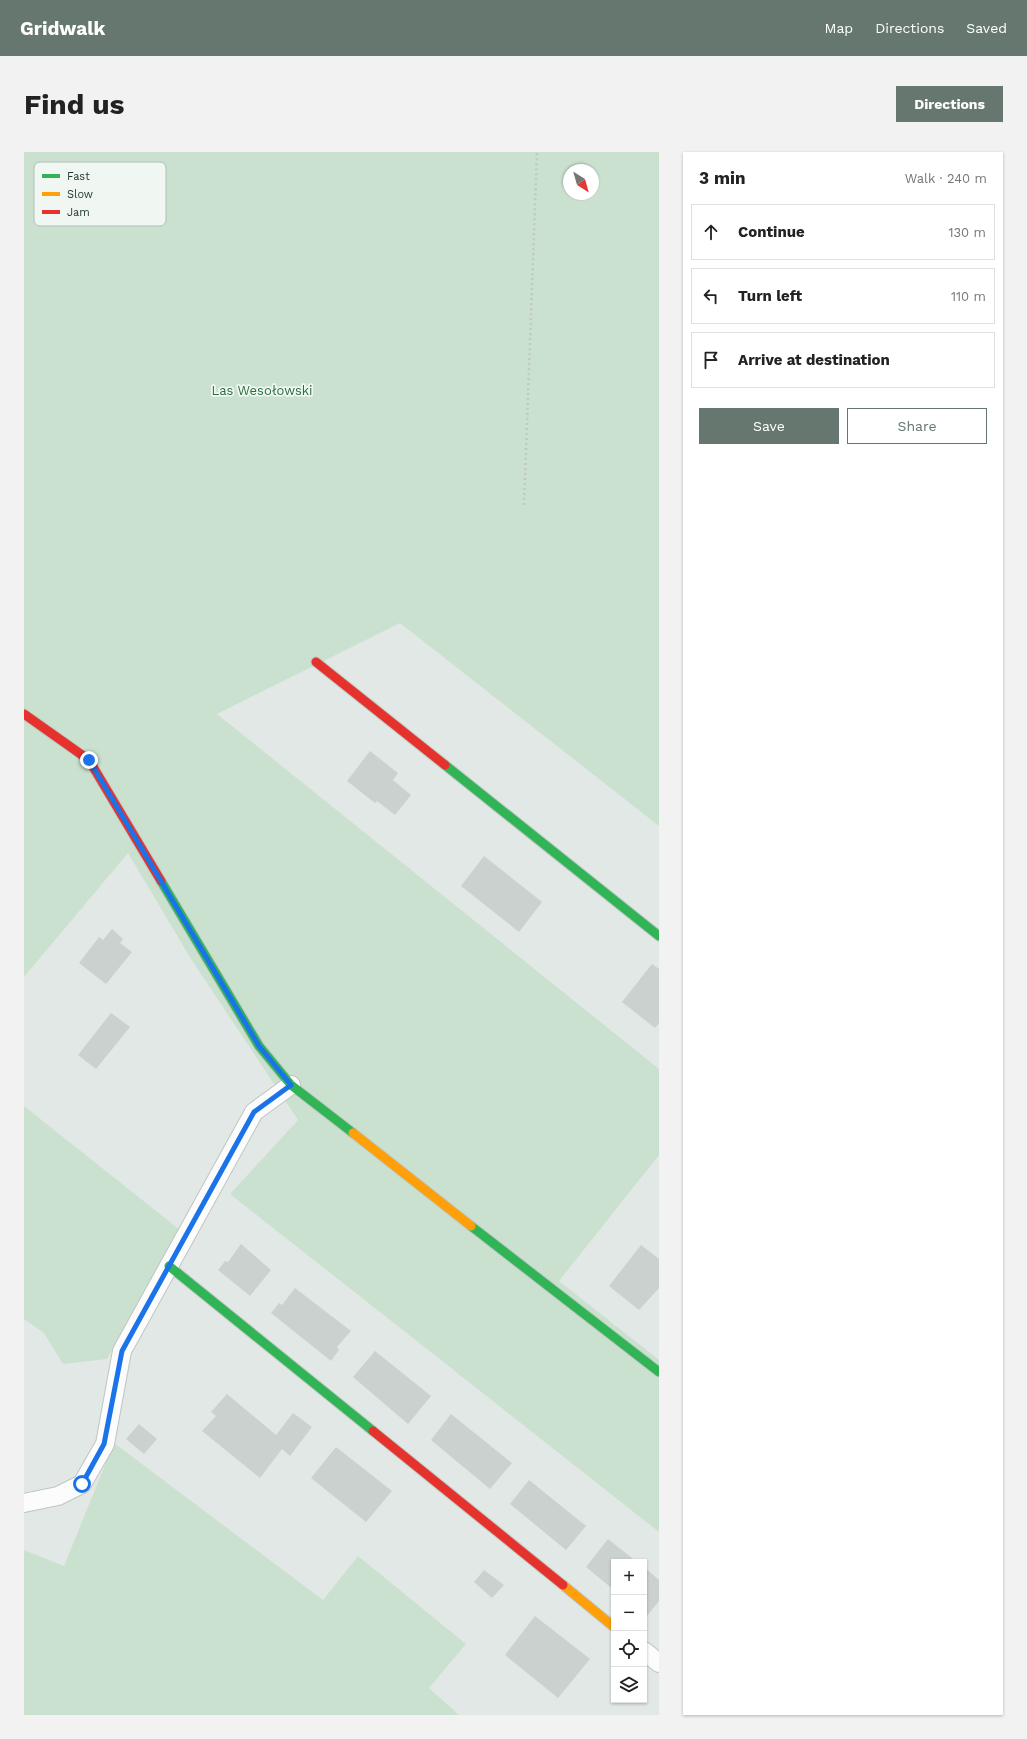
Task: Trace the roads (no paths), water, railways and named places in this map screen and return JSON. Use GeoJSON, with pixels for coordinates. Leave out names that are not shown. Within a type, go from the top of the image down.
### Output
{"type":"FeatureCollection","features":[{"type":"Feature","properties":{"kind":"street"},"geometry":{"type":"LineString","coordinates":[[316,662],[659,936]]}},
{"type":"Feature","properties":{"kind":"street"},"geometry":{"type":"LineString","coordinates":[[24,714],[89,760],[259,1046],[291,1085],[659,1372]]}},
{"type":"Feature","properties":{"kind":"street"},"geometry":{"type":"LineString","coordinates":[[24,1503],[58,1496],[82,1484],[104,1444],[122,1351],[254,1112],[291,1085]]}},
{"type":"Feature","properties":{"kind":"street"},"geometry":{"type":"LineString","coordinates":[[169,1266],[611,1624]]}},
{"type":"Feature","properties":{"kind":"street"},"geometry":{"type":"LineString","coordinates":[[647,1653],[659,1663]]}},
{"type":"Feature","properties":{"kind":"park label","name":"Las Wesołowski"},"geometry":{"type":"Point","coordinates":[262,390]}}]}
